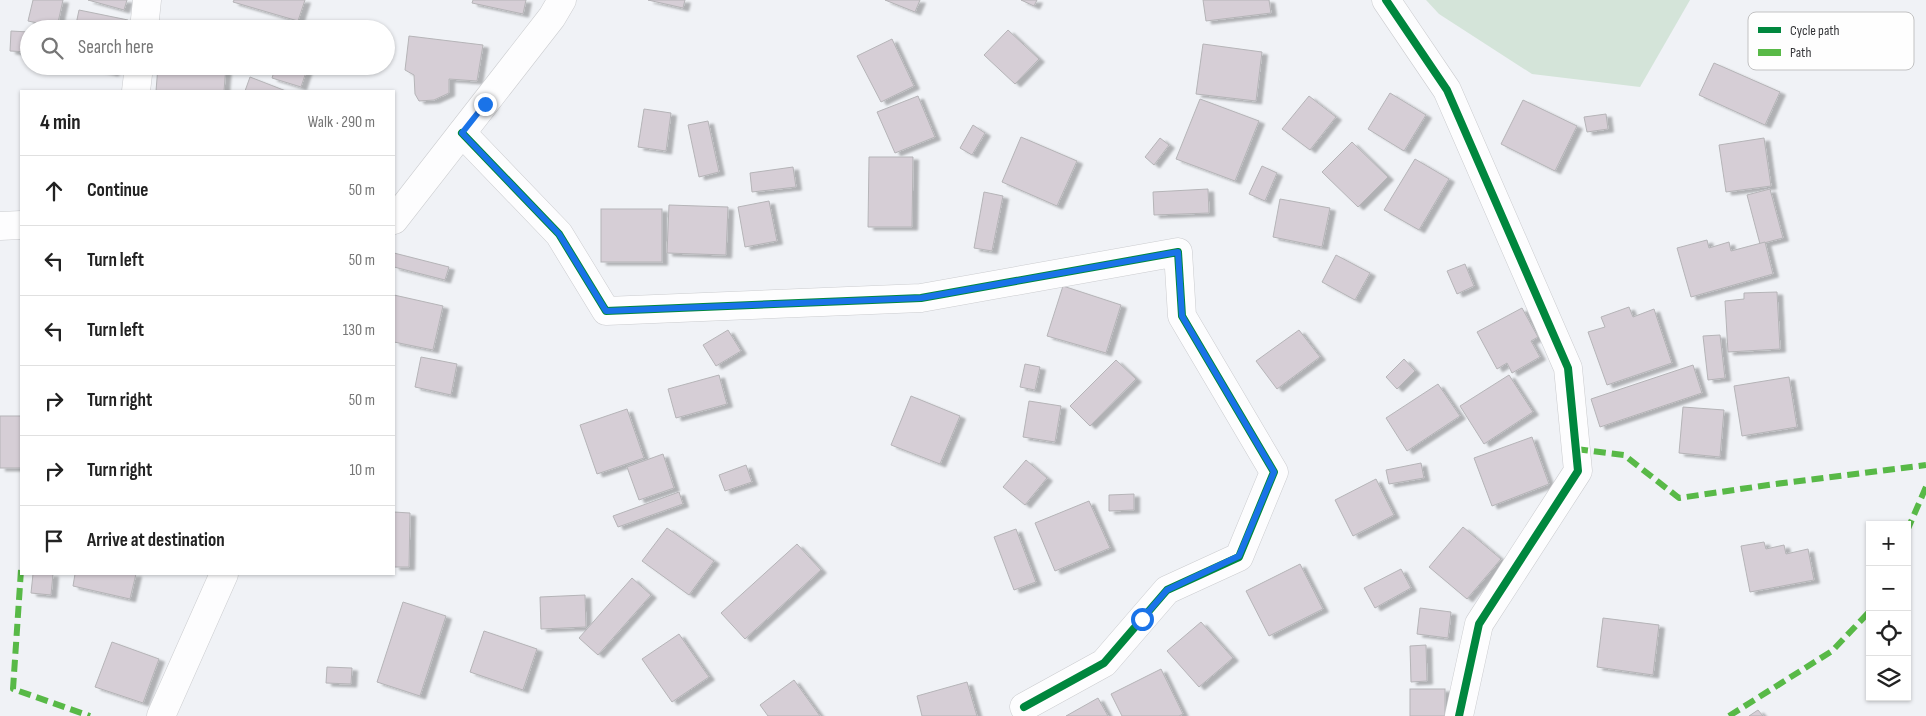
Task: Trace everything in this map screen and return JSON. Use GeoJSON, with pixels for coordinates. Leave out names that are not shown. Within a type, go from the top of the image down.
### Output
{"type":"FeatureCollection","features":[{"type":"Feature","properties":{"kind":"street"},"geometry":{"type":"LineString","coordinates":[[145,20],[147,0]]}},
{"type":"Feature","properties":{"kind":"street"},"geometry":{"type":"LineString","coordinates":[[395,219],[552,17],[562,0]]}},
{"type":"Feature","properties":{"kind":"street"},"geometry":{"type":"LineString","coordinates":[[1386,0],[1447,90],[1568,368],[1578,471],[1479,624],[1459,716]]}},
{"type":"Feature","properties":{"kind":"street"},"geometry":{"type":"LineString","coordinates":[[136,90],[138,75]]}},
{"type":"Feature","properties":{"kind":"street"},"geometry":{"type":"LineString","coordinates":[[462,133],[559,234],[606,311],[921,298],[1178,252],[1182,316],[1274,472],[1239,556],[1167,590],[1104,663],[1024,707]]}},
{"type":"Feature","properties":{"kind":"street"},"geometry":{"type":"LineString","coordinates":[[0,226],[20,225]]}},
{"type":"Feature","properties":{"kind":"street"},"geometry":{"type":"LineString","coordinates":[[162,716],[224,575]]}},
{"type":"Feature","properties":{"kind":"green space"},"geometry":{"type":"Polygon","coordinates":[[[1426,0],[1690,0],[1640,87],[1532,74],[1439,14],[1426,0]]]}},
{"type":"Feature","properties":{"kind":"building"},"geometry":{"type":"Polygon","coordinates":[[[33,0],[63,0],[59,20],[28,20],[33,0]]]}},
{"type":"Feature","properties":{"kind":"building"},"geometry":{"type":"Polygon","coordinates":[[[88,0],[127,0],[124,10],[88,0]]]}},
{"type":"Feature","properties":{"kind":"building"},"geometry":{"type":"Polygon","coordinates":[[[234,0],[305,0],[298,20],[233,2],[234,0]]]}},
{"type":"Feature","properties":{"kind":"building"},"geometry":{"type":"Polygon","coordinates":[[[473,0],[526,0],[523,14],[472,3],[473,0]]]}},
{"type":"Feature","properties":{"kind":"building"},"geometry":{"type":"Polygon","coordinates":[[[648,0],[685,0],[683,8],[648,0]]]}},
{"type":"Feature","properties":{"kind":"building"},"geometry":{"type":"Polygon","coordinates":[[[885,0],[920,0],[915,12],[885,0]]]}},
{"type":"Feature","properties":{"kind":"building"},"geometry":{"type":"Polygon","coordinates":[[[1021,0],[1037,0],[1034,6],[1021,0]]]}},
{"type":"Feature","properties":{"kind":"building"},"geometry":{"type":"Polygon","coordinates":[[[1203,0],[1269,0],[1271,13],[1206,21],[1203,0]]]}},
{"type":"Feature","properties":{"kind":"building"},"geometry":{"type":"Polygon","coordinates":[[[79,10],[128,20],[77,20],[79,10]]]}},
{"type":"Feature","properties":{"kind":"building"},"geometry":{"type":"Polygon","coordinates":[[[1008,30],[1039,59],[1015,84],[984,55],[1008,30]]]}},
{"type":"Feature","properties":{"kind":"building"},"geometry":{"type":"Polygon","coordinates":[[[11,31],[20,32],[20,52],[10,51],[11,31]]]}},
{"type":"Feature","properties":{"kind":"building"},"geometry":{"type":"Polygon","coordinates":[[[409,36],[483,45],[477,81],[449,79],[449,93],[434,100],[419,101],[415,94],[414,75],[405,70],[409,36]]]}},
{"type":"Feature","properties":{"kind":"building"},"geometry":{"type":"Polygon","coordinates":[[[892,39],[914,86],[881,102],[857,56],[892,39]]]}},
{"type":"Feature","properties":{"kind":"building"},"geometry":{"type":"Polygon","coordinates":[[[1203,44],[1262,52],[1256,101],[1196,94],[1203,44]]]}},
{"type":"Feature","properties":{"kind":"building"},"geometry":{"type":"Polygon","coordinates":[[[1714,63],[1780,92],[1765,125],[1699,95],[1714,63]]]}},
{"type":"Feature","properties":{"kind":"building"},"geometry":{"type":"Polygon","coordinates":[[[157,75],[225,75],[224,90],[156,90],[157,75]]]}},
{"type":"Feature","properties":{"kind":"building"},"geometry":{"type":"Polygon","coordinates":[[[273,75],[305,75],[301,87],[272,78],[273,75]]]}},
{"type":"Feature","properties":{"kind":"building"},"geometry":{"type":"Polygon","coordinates":[[[250,77],[283,90],[245,90],[250,77]]]}},
{"type":"Feature","properties":{"kind":"building"},"geometry":{"type":"Polygon","coordinates":[[[1390,93],[1426,115],[1404,151],[1368,129],[1390,93]]]}},
{"type":"Feature","properties":{"kind":"building"},"geometry":{"type":"Polygon","coordinates":[[[918,96],[935,137],[895,153],[877,112],[918,96]]]}},
{"type":"Feature","properties":{"kind":"building"},"geometry":{"type":"Polygon","coordinates":[[[1309,96],[1336,117],[1310,150],[1282,129],[1309,96]]]}},
{"type":"Feature","properties":{"kind":"building"},"geometry":{"type":"Polygon","coordinates":[[[1200,99],[1259,121],[1235,181],[1176,159],[1200,99]]]}},
{"type":"Feature","properties":{"kind":"building"},"geometry":{"type":"Polygon","coordinates":[[[1523,100],[1577,126],[1555,171],[1501,144],[1523,100]]]}},
{"type":"Feature","properties":{"kind":"building"},"geometry":{"type":"Polygon","coordinates":[[[644,109],[671,113],[666,151],[638,147],[644,109]]]}},
{"type":"Feature","properties":{"kind":"building"},"geometry":{"type":"Polygon","coordinates":[[[1606,114],[1608,129],[1587,132],[1584,117],[1606,114]]]}},
{"type":"Feature","properties":{"kind":"building"},"geometry":{"type":"Polygon","coordinates":[[[708,121],[719,172],[699,177],[688,125],[708,121]]]}},
{"type":"Feature","properties":{"kind":"building"},"geometry":{"type":"Polygon","coordinates":[[[973,125],[985,133],[972,155],[960,148],[973,125]]]}},
{"type":"Feature","properties":{"kind":"building"},"geometry":{"type":"Polygon","coordinates":[[[1021,137],[1077,161],[1057,206],[1002,182],[1021,137]]]}},
{"type":"Feature","properties":{"kind":"building"},"geometry":{"type":"Polygon","coordinates":[[[1160,138],[1169,145],[1154,165],[1145,157],[1160,138]]]}},
{"type":"Feature","properties":{"kind":"building"},"geometry":{"type":"Polygon","coordinates":[[[1764,138],[1771,186],[1726,192],[1719,145],[1764,138]]]}},
{"type":"Feature","properties":{"kind":"building"},"geometry":{"type":"Polygon","coordinates":[[[1352,142],[1388,177],[1358,207],[1322,172],[1352,142]]]}},
{"type":"Feature","properties":{"kind":"building"},"geometry":{"type":"Polygon","coordinates":[[[869,157],[913,157],[912,227],[868,227],[869,157]]]}},
{"type":"Feature","properties":{"kind":"building"},"geometry":{"type":"Polygon","coordinates":[[[1415,159],[1449,179],[1419,230],[1384,210],[1415,159]]]}},
{"type":"Feature","properties":{"kind":"building"},"geometry":{"type":"Polygon","coordinates":[[[1262,166],[1277,173],[1265,201],[1249,194],[1262,166]]]}},
{"type":"Feature","properties":{"kind":"building"},"geometry":{"type":"Polygon","coordinates":[[[793,167],[796,187],[752,192],[750,173],[793,167]]]}},
{"type":"Feature","properties":{"kind":"building"},"geometry":{"type":"Polygon","coordinates":[[[1208,189],[1209,213],[1154,215],[1153,192],[1208,189]]]}},
{"type":"Feature","properties":{"kind":"building"},"geometry":{"type":"Polygon","coordinates":[[[1770,189],[1783,238],[1760,244],[1747,195],[1770,189]]]}},
{"type":"Feature","properties":{"kind":"building"},"geometry":{"type":"Polygon","coordinates":[[[984,192],[1003,196],[992,251],[974,248],[984,192]]]}},
{"type":"Feature","properties":{"kind":"building"},"geometry":{"type":"Polygon","coordinates":[[[1280,199],[1330,208],[1322,247],[1273,237],[1280,199]]]}},
{"type":"Feature","properties":{"kind":"building"},"geometry":{"type":"Polygon","coordinates":[[[769,201],[777,241],[745,247],[738,207],[769,201]]]}},
{"type":"Feature","properties":{"kind":"building"},"geometry":{"type":"Polygon","coordinates":[[[669,205],[728,207],[726,255],[667,253],[669,205]]]}},
{"type":"Feature","properties":{"kind":"building"},"geometry":{"type":"Polygon","coordinates":[[[601,209],[662,209],[662,262],[601,262],[601,209]]]}},
{"type":"Feature","properties":{"kind":"building"},"geometry":{"type":"Polygon","coordinates":[[[1707,240],[1709,248],[1729,242],[1731,251],[1765,242],[1773,274],[1691,297],[1677,248],[1707,240]]]}},
{"type":"Feature","properties":{"kind":"building"},"geometry":{"type":"Polygon","coordinates":[[[395,253],[449,267],[445,280],[395,267],[395,253]]]}},
{"type":"Feature","properties":{"kind":"building"},"geometry":{"type":"Polygon","coordinates":[[[1336,255],[1370,273],[1355,300],[1322,282],[1336,255]]]}},
{"type":"Feature","properties":{"kind":"building"},"geometry":{"type":"Polygon","coordinates":[[[1465,264],[1474,286],[1457,294],[1447,271],[1465,264]]]}},
{"type":"Feature","properties":{"kind":"building"},"geometry":{"type":"Polygon","coordinates":[[[1063,286],[1121,305],[1106,353],[1047,336],[1063,286]]]}},
{"type":"Feature","properties":{"kind":"building"},"geometry":{"type":"Polygon","coordinates":[[[1777,292],[1780,349],[1728,352],[1725,301],[1744,299],[1744,293],[1777,292]]]}},
{"type":"Feature","properties":{"kind":"building"},"geometry":{"type":"Polygon","coordinates":[[[395,295],[443,306],[433,350],[395,342],[395,295]]]}},
{"type":"Feature","properties":{"kind":"building"},"geometry":{"type":"Polygon","coordinates":[[[1629,307],[1633,317],[1654,309],[1672,363],[1607,385],[1588,332],[1605,327],[1601,317],[1629,307]]]}},
{"type":"Feature","properties":{"kind":"building"},"geometry":{"type":"Polygon","coordinates":[[[1522,308],[1538,337],[1531,341],[1540,357],[1512,373],[1507,363],[1497,369],[1477,332],[1522,308]]]}},
{"type":"Feature","properties":{"kind":"building"},"geometry":{"type":"Polygon","coordinates":[[[728,330],[741,351],[716,366],[703,345],[728,330]]]}},
{"type":"Feature","properties":{"kind":"building"},"geometry":{"type":"Polygon","coordinates":[[[1299,330],[1320,357],[1277,389],[1256,361],[1299,330]]]}},
{"type":"Feature","properties":{"kind":"building"},"geometry":{"type":"Polygon","coordinates":[[[1720,335],[1725,378],[1708,380],[1703,336],[1720,335]]]}},
{"type":"Feature","properties":{"kind":"building"},"geometry":{"type":"Polygon","coordinates":[[[421,357],[457,364],[451,395],[415,387],[421,357]]]}},
{"type":"Feature","properties":{"kind":"building"},"geometry":{"type":"Polygon","coordinates":[[[1404,359],[1415,371],[1397,389],[1386,377],[1404,359]]]}},
{"type":"Feature","properties":{"kind":"building"},"geometry":{"type":"Polygon","coordinates":[[[1116,360],[1136,379],[1090,426],[1070,406],[1116,360]]]}},
{"type":"Feature","properties":{"kind":"building"},"geometry":{"type":"Polygon","coordinates":[[[1025,364],[1040,367],[1035,390],[1020,387],[1025,364]]]}},
{"type":"Feature","properties":{"kind":"building"},"geometry":{"type":"Polygon","coordinates":[[[1693,365],[1702,393],[1600,427],[1591,399],[1693,365]]]}},
{"type":"Feature","properties":{"kind":"building"},"geometry":{"type":"Polygon","coordinates":[[[719,375],[727,404],[676,418],[668,389],[719,375]]]}},
{"type":"Feature","properties":{"kind":"building"},"geometry":{"type":"Polygon","coordinates":[[[1509,375],[1533,412],[1484,444],[1460,406],[1509,375]]]}},
{"type":"Feature","properties":{"kind":"building"},"geometry":{"type":"Polygon","coordinates":[[[1789,377],[1797,427],[1742,436],[1734,386],[1789,377]]]}},
{"type":"Feature","properties":{"kind":"building"},"geometry":{"type":"Polygon","coordinates":[[[1438,384],[1460,416],[1407,451],[1386,418],[1438,384]]]}},
{"type":"Feature","properties":{"kind":"building"},"geometry":{"type":"Polygon","coordinates":[[[911,396],[960,416],[940,464],[891,445],[911,396]]]}},
{"type":"Feature","properties":{"kind":"building"},"geometry":{"type":"Polygon","coordinates":[[[1029,401],[1061,406],[1055,442],[1023,437],[1029,401]]]}},
{"type":"Feature","properties":{"kind":"building"},"geometry":{"type":"Polygon","coordinates":[[[1683,407],[1724,410],[1720,457],[1679,453],[1683,407]]]}},
{"type":"Feature","properties":{"kind":"building"},"geometry":{"type":"Polygon","coordinates":[[[627,409],[644,458],[597,474],[580,425],[627,409]]]}},
{"type":"Feature","properties":{"kind":"building"},"geometry":{"type":"Polygon","coordinates":[[[0,416],[20,416],[20,468],[0,468],[0,416]]]}},
{"type":"Feature","properties":{"kind":"building"},"geometry":{"type":"Polygon","coordinates":[[[1532,437],[1549,484],[1492,506],[1474,458],[1532,437]]]}},
{"type":"Feature","properties":{"kind":"building"},"geometry":{"type":"Polygon","coordinates":[[[663,454],[674,488],[639,500],[627,467],[663,454]]]}},
{"type":"Feature","properties":{"kind":"building"},"geometry":{"type":"Polygon","coordinates":[[[1026,460],[1047,478],[1025,505],[1003,487],[1026,460]]]}},
{"type":"Feature","properties":{"kind":"building"},"geometry":{"type":"Polygon","coordinates":[[[1421,463],[1424,478],[1389,484],[1386,470],[1421,463]]]}},
{"type":"Feature","properties":{"kind":"building"},"geometry":{"type":"Polygon","coordinates":[[[746,465],[752,482],[725,491],[719,475],[746,465]]]}},
{"type":"Feature","properties":{"kind":"building"},"geometry":{"type":"Polygon","coordinates":[[[1376,479],[1394,515],[1353,536],[1335,500],[1376,479]]]}},
{"type":"Feature","properties":{"kind":"building"},"geometry":{"type":"Polygon","coordinates":[[[679,492],[683,504],[618,527],[613,516],[679,492]]]}},
{"type":"Feature","properties":{"kind":"building"},"geometry":{"type":"Polygon","coordinates":[[[1134,494],[1134,510],[1109,511],[1109,495],[1134,494]]]}},
{"type":"Feature","properties":{"kind":"building"},"geometry":{"type":"Polygon","coordinates":[[[1089,501],[1110,548],[1055,571],[1035,523],[1089,501]]]}},
{"type":"Feature","properties":{"kind":"building"},"geometry":{"type":"Polygon","coordinates":[[[395,512],[410,513],[409,567],[395,567],[395,512]]]}},
{"type":"Feature","properties":{"kind":"building"},"geometry":{"type":"Polygon","coordinates":[[[1463,527],[1501,559],[1467,599],[1429,567],[1463,527]]]}},
{"type":"Feature","properties":{"kind":"building"},"geometry":{"type":"Polygon","coordinates":[[[667,528],[714,561],[689,595],[642,561],[667,528]]]}},
{"type":"Feature","properties":{"kind":"building"},"geometry":{"type":"Polygon","coordinates":[[[1016,529],[1036,582],[1014,590],[994,537],[1016,529]]]}},
{"type":"Feature","properties":{"kind":"building"},"geometry":{"type":"Polygon","coordinates":[[[1764,542],[1766,549],[1784,545],[1786,554],[1808,549],[1814,580],[1750,592],[1741,546],[1764,542]]]}},
{"type":"Feature","properties":{"kind":"building"},"geometry":{"type":"Polygon","coordinates":[[[797,544],[821,570],[745,639],[721,613],[797,544]]]}},
{"type":"Feature","properties":{"kind":"building"},"geometry":{"type":"Polygon","coordinates":[[[1300,564],[1323,609],[1269,636],[1246,591],[1300,564]]]}},
{"type":"Feature","properties":{"kind":"building"},"geometry":{"type":"Polygon","coordinates":[[[1401,569],[1411,588],[1375,608],[1364,588],[1401,569]]]}},
{"type":"Feature","properties":{"kind":"building"},"geometry":{"type":"Polygon","coordinates":[[[33,575],[53,575],[51,595],[31,593],[33,575]]]}},
{"type":"Feature","properties":{"kind":"building"},"geometry":{"type":"Polygon","coordinates":[[[75,575],[136,575],[130,599],[73,586],[75,575]]]}},
{"type":"Feature","properties":{"kind":"building"},"geometry":{"type":"Polygon","coordinates":[[[632,578],[651,595],[598,655],[579,638],[632,578]]]}},
{"type":"Feature","properties":{"kind":"building"},"geometry":{"type":"Polygon","coordinates":[[[585,595],[586,627],[541,629],[540,597],[585,595]]]}},
{"type":"Feature","properties":{"kind":"building"},"geometry":{"type":"Polygon","coordinates":[[[403,602],[446,616],[420,696],[377,682],[403,602]]]}},
{"type":"Feature","properties":{"kind":"building"},"geometry":{"type":"Polygon","coordinates":[[[1420,608],[1451,612],[1448,638],[1417,634],[1420,608]]]}},
{"type":"Feature","properties":{"kind":"building"},"geometry":{"type":"Polygon","coordinates":[[[1603,618],[1659,625],[1653,675],[1597,667],[1603,618]]]}},
{"type":"Feature","properties":{"kind":"building"},"geometry":{"type":"Polygon","coordinates":[[[1201,622],[1233,658],[1199,687],[1167,651],[1201,622]]]}},
{"type":"Feature","properties":{"kind":"building"},"geometry":{"type":"Polygon","coordinates":[[[484,631],[537,649],[523,690],[470,672],[484,631]]]}},
{"type":"Feature","properties":{"kind":"building"},"geometry":{"type":"Polygon","coordinates":[[[679,634],[709,677],[672,702],[642,659],[679,634]]]}},
{"type":"Feature","properties":{"kind":"building"},"geometry":{"type":"Polygon","coordinates":[[[112,642],[159,659],[143,703],[95,687],[112,642]]]}},
{"type":"Feature","properties":{"kind":"building"},"geometry":{"type":"Polygon","coordinates":[[[1426,645],[1427,681],[1411,682],[1410,646],[1426,645]]]}},
{"type":"Feature","properties":{"kind":"building"},"geometry":{"type":"Polygon","coordinates":[[[327,667],[352,668],[351,684],[326,683],[327,667]]]}},
{"type":"Feature","properties":{"kind":"building"},"geometry":{"type":"Polygon","coordinates":[[[1161,669],[1183,714],[1179,716],[1122,716],[1111,694],[1161,669]]]}},
{"type":"Feature","properties":{"kind":"building"},"geometry":{"type":"Polygon","coordinates":[[[794,680],[820,716],[768,716],[760,705],[794,680]]]}},
{"type":"Feature","properties":{"kind":"building"},"geometry":{"type":"Polygon","coordinates":[[[967,682],[977,716],[922,716],[917,696],[967,682]]]}},
{"type":"Feature","properties":{"kind":"building"},"geometry":{"type":"Polygon","coordinates":[[[1410,689],[1445,689],[1445,716],[1410,716],[1410,689]]]}},
{"type":"Feature","properties":{"kind":"building"},"geometry":{"type":"Polygon","coordinates":[[[1098,698],[1108,716],[1066,716],[1098,698]]]}},
{"type":"Feature","properties":{"kind":"building"},"geometry":{"type":"Polygon","coordinates":[[[1758,710],[1763,716],[1749,716],[1758,710]]]}},
{"type":"Feature","properties":{"kind":"marked path"},"geometry":{"type":"LineString","coordinates":[[1576,449],[1624,455],[1679,498],[1926,465]]}},
{"type":"Feature","properties":{"kind":"marked path"},"geometry":{"type":"LineString","coordinates":[[1911,522],[1926,487]]}},
{"type":"Feature","properties":{"kind":"marked path"},"geometry":{"type":"LineString","coordinates":[[21,575],[13,689],[90,716]]}},
{"type":"Feature","properties":{"kind":"marked path"},"geometry":{"type":"LineString","coordinates":[[1729,716],[1832,651],[1866,615]]}},
{"type":"Feature","properties":{"kind":"cycle path"},"geometry":{"type":"LineString","coordinates":[[1386,0],[1447,90],[1568,368],[1578,471],[1479,624],[1459,716]]}},
{"type":"Feature","properties":{"kind":"cycle path"},"geometry":{"type":"LineString","coordinates":[[462,133],[559,234],[606,311],[921,298],[1178,252],[1182,316],[1274,472],[1239,557],[1167,590],[1104,663],[1024,707]]}},
{"type":"Feature","properties":{"kind":"route"},"geometry":{"type":"LineString","coordinates":[[485,104],[462,133],[559,234],[606,311],[921,298],[1178,252],[1182,316],[1274,472],[1239,556],[1167,590],[1142,619]]}}]}
